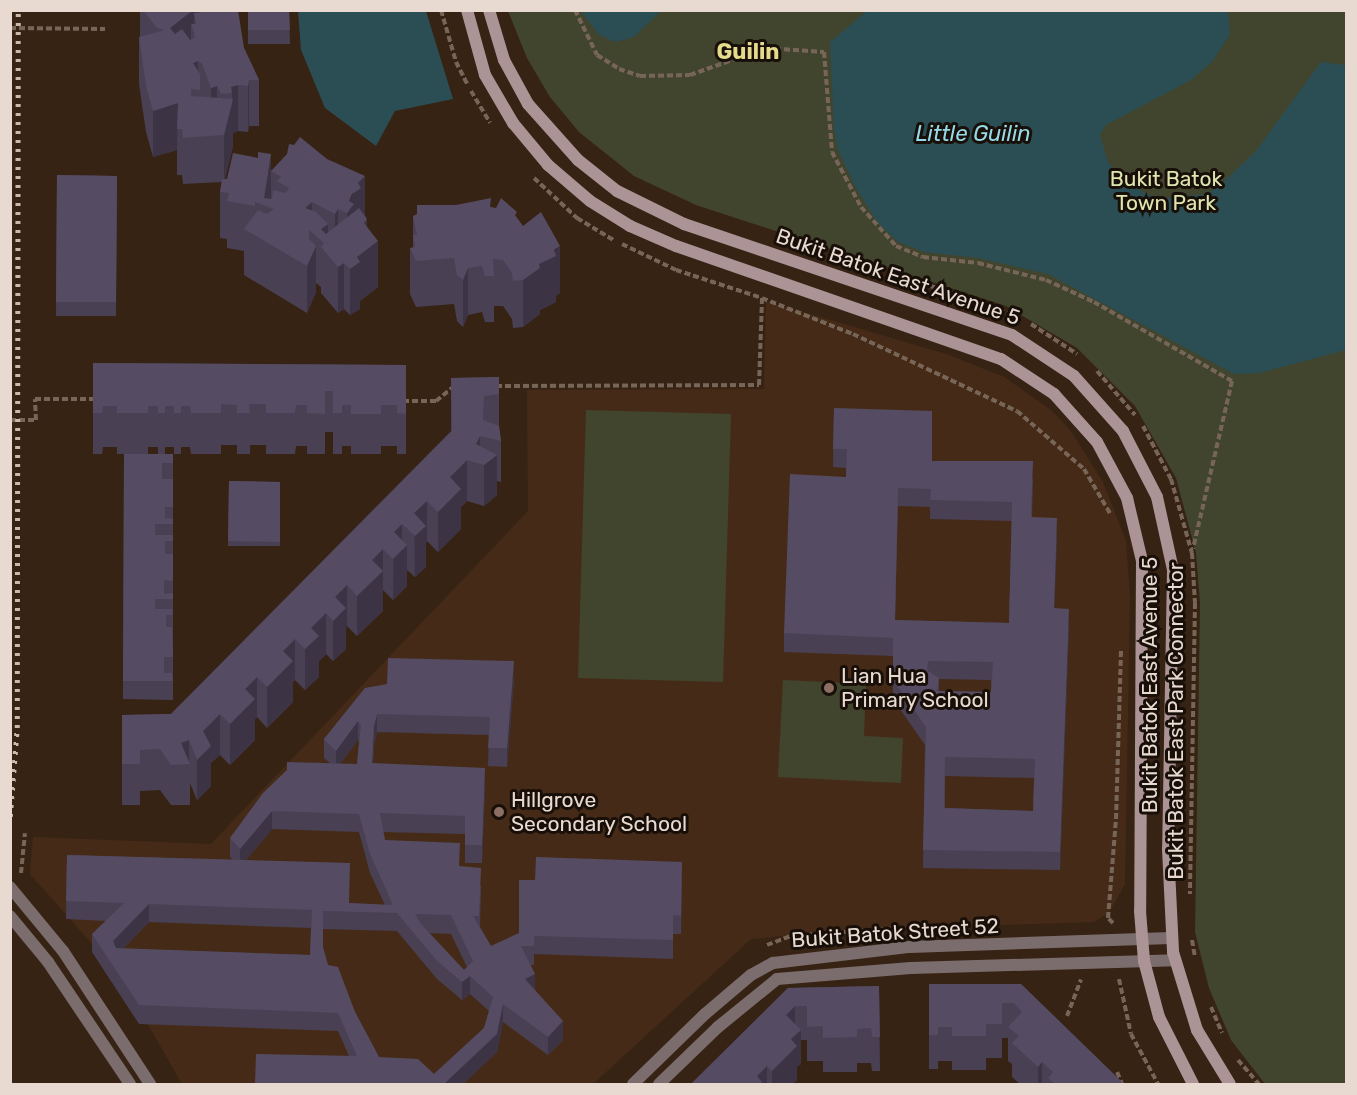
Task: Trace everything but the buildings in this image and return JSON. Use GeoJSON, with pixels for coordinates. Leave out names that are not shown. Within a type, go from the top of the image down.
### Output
{"type":"FeatureCollection","features":[{"type":"Feature","properties":{"kind":"street","name":"Bukit Batok East Avenue 5"},"geometry":{"type":"LineString","coordinates":[[466,10],[486,75],[503,107],[548,165],[590,201],[630,226],[676,246],[1001,359],[1054,394],[1097,442],[1127,498],[1142,561],[1142,939],[1144,961],[1159,1017],[1193,1084]]}},
{"type":"Feature","properties":{"kind":"street","name":"Bukit Batok East Avenue 5"},"geometry":{"type":"LineString","coordinates":[[489,10],[504,60],[528,104],[564,147],[617,191],[684,224],[1012,335],[1074,376],[1123,431],[1157,497],[1173,570],[1168,849],[1171,938],[1174,960],[1197,1030],[1230,1084]]}},
{"type":"Feature","properties":{"kind":"street"},"geometry":{"type":"LineString","coordinates":[[15,886],[63,951],[150,1084]]}},
{"type":"Feature","properties":{"kind":"street"},"geometry":{"type":"LineString","coordinates":[[10,916],[48,962],[130,1084]]}},
{"type":"Feature","properties":{"kind":"street","name":"Bukit Batok Street 52"},"geometry":{"type":"LineString","coordinates":[[633,1084],[705,1014],[751,975],[773,963],[910,947],[1171,938]]}},
{"type":"Feature","properties":{"kind":"street","name":"Bukit Batok Street 52"},"geometry":{"type":"LineString","coordinates":[[659,1084],[718,1027],[777,979],[911,968],[1174,960]]}},
{"type":"Feature","properties":{"kind":"path"},"geometry":{"type":"LineString","coordinates":[[441,10],[456,63],[491,125]]}},
{"type":"Feature","properties":{"kind":"path"},"geometry":{"type":"LineString","coordinates":[[575,10],[597,55],[619,69],[640,76],[690,75],[766,48],[824,52],[832,152],[861,207],[896,246],[923,257],[978,263],[1046,280],[1094,302],[1232,381],[1192,553]]}},
{"type":"Feature","properties":{"kind":"path"},"geometry":{"type":"LineString","coordinates":[[10,28],[105,29]]}},
{"type":"Feature","properties":{"kind":"path"},"geometry":{"type":"LineString","coordinates":[[526,169],[577,218],[624,245],[676,270],[762,298],[853,334],[1017,411],[1084,469],[1114,525]]}},
{"type":"Feature","properties":{"kind":"path"},"geometry":{"type":"LineString","coordinates":[[909,279],[1020,318]]}},
{"type":"Feature","properties":{"kind":"path"},"geometry":{"type":"LineString","coordinates":[[490,386],[759,385],[762,298]]}},
{"type":"Feature","properties":{"kind":"path"},"geometry":{"type":"LineString","coordinates":[[1028,322],[1081,357]]}},
{"type":"Feature","properties":{"kind":"path","name":"Bukit Batok East Park Connector"},"geometry":{"type":"LineString","coordinates":[[1095,369],[1131,409],[1160,455],[1180,505],[1192,553],[1195,603],[1190,898]]}},
{"type":"Feature","properties":{"kind":"path"},"geometry":{"type":"LineString","coordinates":[[400,401],[436,401],[455,386]]}},
{"type":"Feature","properties":{"kind":"path"},"geometry":{"type":"LineString","coordinates":[[10,420],[36,420],[35,399],[106,399]]}},
{"type":"Feature","properties":{"kind":"path"},"geometry":{"type":"LineString","coordinates":[[1122,647],[1116,819],[1108,918],[1128,940]]}},
{"type":"Feature","properties":{"kind":"path"},"geometry":{"type":"LineString","coordinates":[[15,886],[25,834]]}},
{"type":"Feature","properties":{"kind":"path"},"geometry":{"type":"LineString","coordinates":[[1191,932],[1196,960]]}},
{"type":"Feature","properties":{"kind":"path"},"geometry":{"type":"LineString","coordinates":[[1129,962],[1119,980],[1131,1034],[1158,1084]]}},
{"type":"Feature","properties":{"kind":"path"},"geometry":{"type":"LineString","coordinates":[[1067,1016],[1083,974],[1076,974]]}},
{"type":"Feature","properties":{"kind":"path"},"geometry":{"type":"LineString","coordinates":[[1112,978],[1119,980]]}},
{"type":"Feature","properties":{"kind":"path"},"geometry":{"type":"LineString","coordinates":[[1208,999],[1227,1042]]}},
{"type":"Feature","properties":{"kind":"path"},"geometry":{"type":"LineString","coordinates":[[1233,1051],[1259,1084]]}},
{"type":"Feature","properties":{"kind":"path"},"geometry":{"type":"LineString","coordinates":[[1117,1072],[1122,1084]]}},
{"type":"Feature","properties":{"kind":"shaded area"},"geometry":{"type":"Polygon","coordinates":[[[766,301],[949,355],[1004,377],[1051,410],[1070,430],[1103,482],[1126,541],[1130,598],[1125,884],[1109,913],[1094,922],[843,930],[751,939],[593,1084],[182,1084],[119,974],[30,874],[33,837],[211,844],[528,511],[527,390],[764,389],[766,301]]]}},
{"type":"Feature","properties":{"kind":"green space","name":"Bukit Batok Town Park"},"geometry":{"type":"Polygon","coordinates":[[[508,11],[1346,11],[1346,1084],[1265,1084],[1231,1040],[1209,988],[1195,932],[1200,603],[1196,553],[1176,478],[1135,406],[1077,348],[1006,306],[696,205],[634,176],[579,132],[550,97],[527,58],[508,11]]]}},
{"type":"Feature","properties":{"kind":"green space"},"geometry":{"type":"Polygon","coordinates":[[[586,410],[731,414],[723,682],[578,678],[586,410]]]}},
{"type":"Feature","properties":{"kind":"green space"},"geometry":{"type":"Polygon","coordinates":[[[783,680],[866,684],[864,736],[903,738],[901,783],[778,777],[783,680]]]}},
{"type":"Feature","properties":{"kind":"water"},"geometry":{"type":"Polygon","coordinates":[[[298,11],[426,11],[453,99],[395,111],[376,146],[325,108],[301,50],[298,11]]]}},
{"type":"Feature","properties":{"kind":"water"},"geometry":{"type":"Polygon","coordinates":[[[581,11],[661,11],[634,37],[616,42],[599,35],[581,11]]]}},
{"type":"Feature","properties":{"kind":"water","name":"Little Guilin"},"geometry":{"type":"Polygon","coordinates":[[[867,11],[1228,11],[1230,34],[1213,61],[1191,80],[1106,125],[1100,135],[1108,162],[1118,175],[1148,195],[1167,198],[1206,194],[1220,185],[1255,152],[1321,62],[1346,65],[1346,350],[1260,373],[1234,374],[1048,274],[978,258],[924,252],[898,242],[877,222],[856,188],[838,150],[834,129],[830,42],[867,11]]]}},
{"type":"Feature","properties":{"kind":"railway"},"geometry":{"type":"LineString","coordinates":[[10,817],[17,728],[18,10]]}},
{"type":"Feature","properties":{"kind":"place","name":"Lian Hua Primary School"},"geometry":{"type":"Point","coordinates":[829,688]}},
{"type":"Feature","properties":{"kind":"place","name":"Hillgrove Secondary School"},"geometry":{"type":"Point","coordinates":[499,812]}},
{"type":"Feature","properties":{"kind":"district","name":"Guilin"},"geometry":{"type":"Point","coordinates":[748,52]}}]}
